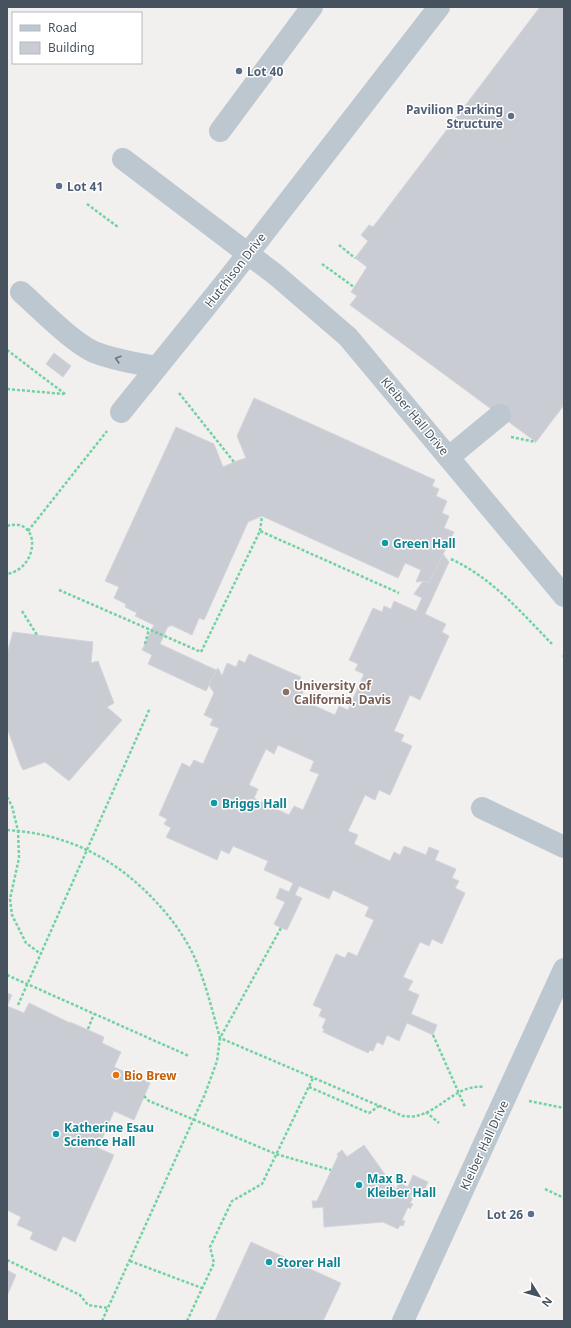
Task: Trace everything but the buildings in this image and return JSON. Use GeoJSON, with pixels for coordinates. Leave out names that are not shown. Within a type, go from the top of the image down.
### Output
{"type":"FeatureCollection","features":[{"type":"Feature","properties":{"kind":"street"},"geometry":{"type":"LineString","coordinates":[[220,131],[312,7]]}},
{"type":"Feature","properties":{"kind":"street","name":"Hutchison Drive"},"geometry":{"type":"LineString","coordinates":[[121,412],[247,254],[439,7]]}},
{"type":"Feature","properties":{"kind":"street","name":"Kleiber Hall Drive"},"geometry":{"type":"LineString","coordinates":[[122,159],[247,254],[276,274],[348,337],[564,596]]}},
{"type":"Feature","properties":{"kind":"street"},"geometry":{"type":"LineString","coordinates":[[21,292],[72,337],[93,351],[120,360],[156,367]]}},
{"type":"Feature","properties":{"kind":"street"},"geometry":{"type":"LineString","coordinates":[[449,457],[500,415]]}},
{"type":"Feature","properties":{"kind":"street"},"geometry":{"type":"LineString","coordinates":[[482,808],[564,847]]}},
{"type":"Feature","properties":{"kind":"street","name":"Kleiber Hall Drive"},"geometry":{"type":"LineString","coordinates":[[404,1321],[564,969]]}},
{"type":"Feature","properties":{"kind":"path"},"geometry":{"type":"LineString","coordinates":[[87,204],[118,227]]}},
{"type":"Feature","properties":{"kind":"path"},"geometry":{"type":"LineString","coordinates":[[339,245],[355,258]]}},
{"type":"Feature","properties":{"kind":"path"},"geometry":{"type":"LineString","coordinates":[[322,264],[354,287]]}},
{"type":"Feature","properties":{"kind":"path"},"geometry":{"type":"LineString","coordinates":[[7,350],[65,394],[7,388]]}},
{"type":"Feature","properties":{"kind":"path"},"geometry":{"type":"LineString","coordinates":[[179,393],[234,462]]}},
{"type":"Feature","properties":{"kind":"path"},"geometry":{"type":"LineString","coordinates":[[28,531],[121,412]]}},
{"type":"Feature","properties":{"kind":"path"},"geometry":{"type":"LineString","coordinates":[[59,590],[201,652],[260,531],[262,516]]}},
{"type":"Feature","properties":{"kind":"path"},"geometry":{"type":"LineString","coordinates":[[7,526],[20,526],[28,531],[33,538],[32,553],[20,570],[7,574]]}},
{"type":"Feature","properties":{"kind":"path"},"geometry":{"type":"LineString","coordinates":[[260,531],[400,593]]}},
{"type":"Feature","properties":{"kind":"path"},"geometry":{"type":"LineString","coordinates":[[451,559],[472,569],[503,594],[552,644]]}},
{"type":"Feature","properties":{"kind":"path"},"geometry":{"type":"LineString","coordinates":[[22,611],[37,635]]}},
{"type":"Feature","properties":{"kind":"path"},"geometry":{"type":"LineString","coordinates":[[145,644],[149,629]]}},
{"type":"Feature","properties":{"kind":"path"},"geometry":{"type":"LineString","coordinates":[[18,1005],[150,708]]}},
{"type":"Feature","properties":{"kind":"path"},"geometry":{"type":"LineString","coordinates":[[7,797],[12,806],[18,831],[19,858],[10,899],[12,916],[26,943],[41,954]]}},
{"type":"Feature","properties":{"kind":"path"},"geometry":{"type":"LineString","coordinates":[[7,830],[61,840],[88,850],[119,868],[152,898],[175,924],[193,954],[200,971],[220,1038]]}},
{"type":"Feature","properties":{"kind":"path"},"geometry":{"type":"LineString","coordinates":[[102,1321],[194,1120],[217,1061],[220,1038],[281,928]]}},
{"type":"Feature","properties":{"kind":"path"},"geometry":{"type":"LineString","coordinates":[[7,975],[189,1056]]}},
{"type":"Feature","properties":{"kind":"path"},"geometry":{"type":"LineString","coordinates":[[88,1029],[94,1014]]}},
{"type":"Feature","properties":{"kind":"path"},"geometry":{"type":"LineString","coordinates":[[433,1034],[465,1107]]}},
{"type":"Feature","properties":{"kind":"path"},"geometry":{"type":"LineString","coordinates":[[220,1038],[403,1116],[415,1116],[426,1112],[458,1092],[473,1087],[490,1090]]}},
{"type":"Feature","properties":{"kind":"path"},"geometry":{"type":"LineString","coordinates":[[188,1321],[214,1263],[210,1247],[232,1201],[262,1184],[313,1078]]}},
{"type":"Feature","properties":{"kind":"path"},"geometry":{"type":"LineString","coordinates":[[309,1087],[369,1113],[379,1106]]}},
{"type":"Feature","properties":{"kind":"path"},"geometry":{"type":"LineString","coordinates":[[144,1096],[149,1101],[276,1154],[331,1170]]}},
{"type":"Feature","properties":{"kind":"path"},"geometry":{"type":"LineString","coordinates":[[524,1099],[564,1108]]}},
{"type":"Feature","properties":{"kind":"path"},"geometry":{"type":"LineString","coordinates":[[426,1112],[439,1123]]}},
{"type":"Feature","properties":{"kind":"path"},"geometry":{"type":"LineString","coordinates":[[545,1189],[564,1198]]}},
{"type":"Feature","properties":{"kind":"path"},"geometry":{"type":"LineString","coordinates":[[7,1260],[80,1294],[88,1305],[108,1308]]}},
{"type":"Feature","properties":{"kind":"path"},"geometry":{"type":"LineString","coordinates":[[130,1261],[202,1288]]}},
{"type":"Feature","properties":{"kind":"place","name":"Lot 40"},"geometry":{"type":"Point","coordinates":[239,71]}},
{"type":"Feature","properties":{"kind":"place","name":"Pavilion Parking Structure"},"geometry":{"type":"Point","coordinates":[511,116]}},
{"type":"Feature","properties":{"kind":"place","name":"Lot 41"},"geometry":{"type":"Point","coordinates":[59,186]}},
{"type":"Feature","properties":{"kind":"place","name":"Green Hall"},"geometry":{"type":"Point","coordinates":[385,543]}},
{"type":"Feature","properties":{"kind":"place","name":"University of California, Davis"},"geometry":{"type":"Point","coordinates":[286,692]}},
{"type":"Feature","properties":{"kind":"place","name":"Briggs Hall"},"geometry":{"type":"Point","coordinates":[214,803]}},
{"type":"Feature","properties":{"kind":"place","name":"Bio Brew"},"geometry":{"type":"Point","coordinates":[116,1075]}},
{"type":"Feature","properties":{"kind":"place","name":"Katherine Esau Science Hall"},"geometry":{"type":"Point","coordinates":[56,1134]}},
{"type":"Feature","properties":{"kind":"place","name":"Max B. Kleiber Hall"},"geometry":{"type":"Point","coordinates":[359,1185]}},
{"type":"Feature","properties":{"kind":"place","name":"Lot 26"},"geometry":{"type":"Point","coordinates":[531,1214]}},
{"type":"Feature","properties":{"kind":"place","name":"Storer Hall"},"geometry":{"type":"Point","coordinates":[269,1262]}}]}
